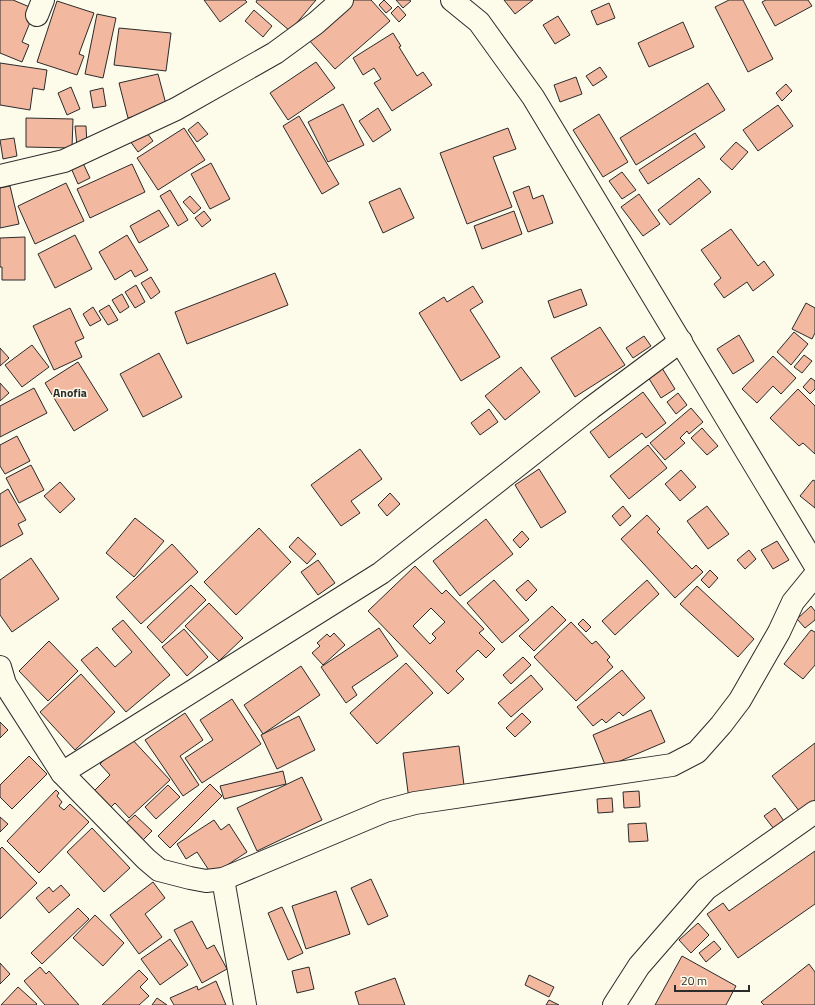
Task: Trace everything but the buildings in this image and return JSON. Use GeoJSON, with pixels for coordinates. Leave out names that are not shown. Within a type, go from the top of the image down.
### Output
{"type":"FeatureCollection","features":[{"type":"Feature","properties":{"kind":"street"},"geometry":{"type":"LineString","coordinates":[[0,176],[64,161],[176,109],[275,53],[316,23],[342,0]]}},
{"type":"Feature","properties":{"kind":"street"},"geometry":{"type":"LineString","coordinates":[[452,0],[479,22],[533,97],[815,565]]}},
{"type":"Feature","properties":{"kind":"street"},"geometry":{"type":"LineString","coordinates":[[62,773],[381,573],[591,408],[681,341]]}},
{"type":"Feature","properties":{"kind":"street"},"geometry":{"type":"LineString","coordinates":[[0,667],[5,684],[62,773],[159,870],[206,882],[223,879],[385,811],[415,803],[672,765],[697,752],[721,726],[740,700],[779,632],[793,602],[815,575]]}},
{"type":"Feature","properties":{"kind":"street"},"geometry":{"type":"LineString","coordinates":[[614,1005],[639,966],[706,889],[815,812]]}},
{"type":"Feature","properties":{"kind":"street"},"geometry":{"type":"LineString","coordinates":[[223,879],[245,1005]]}},
{"type":"Feature","properties":{"kind":"district","name":"Anofia"},"geometry":{"type":"Point","coordinates":[70,393]}}]}
